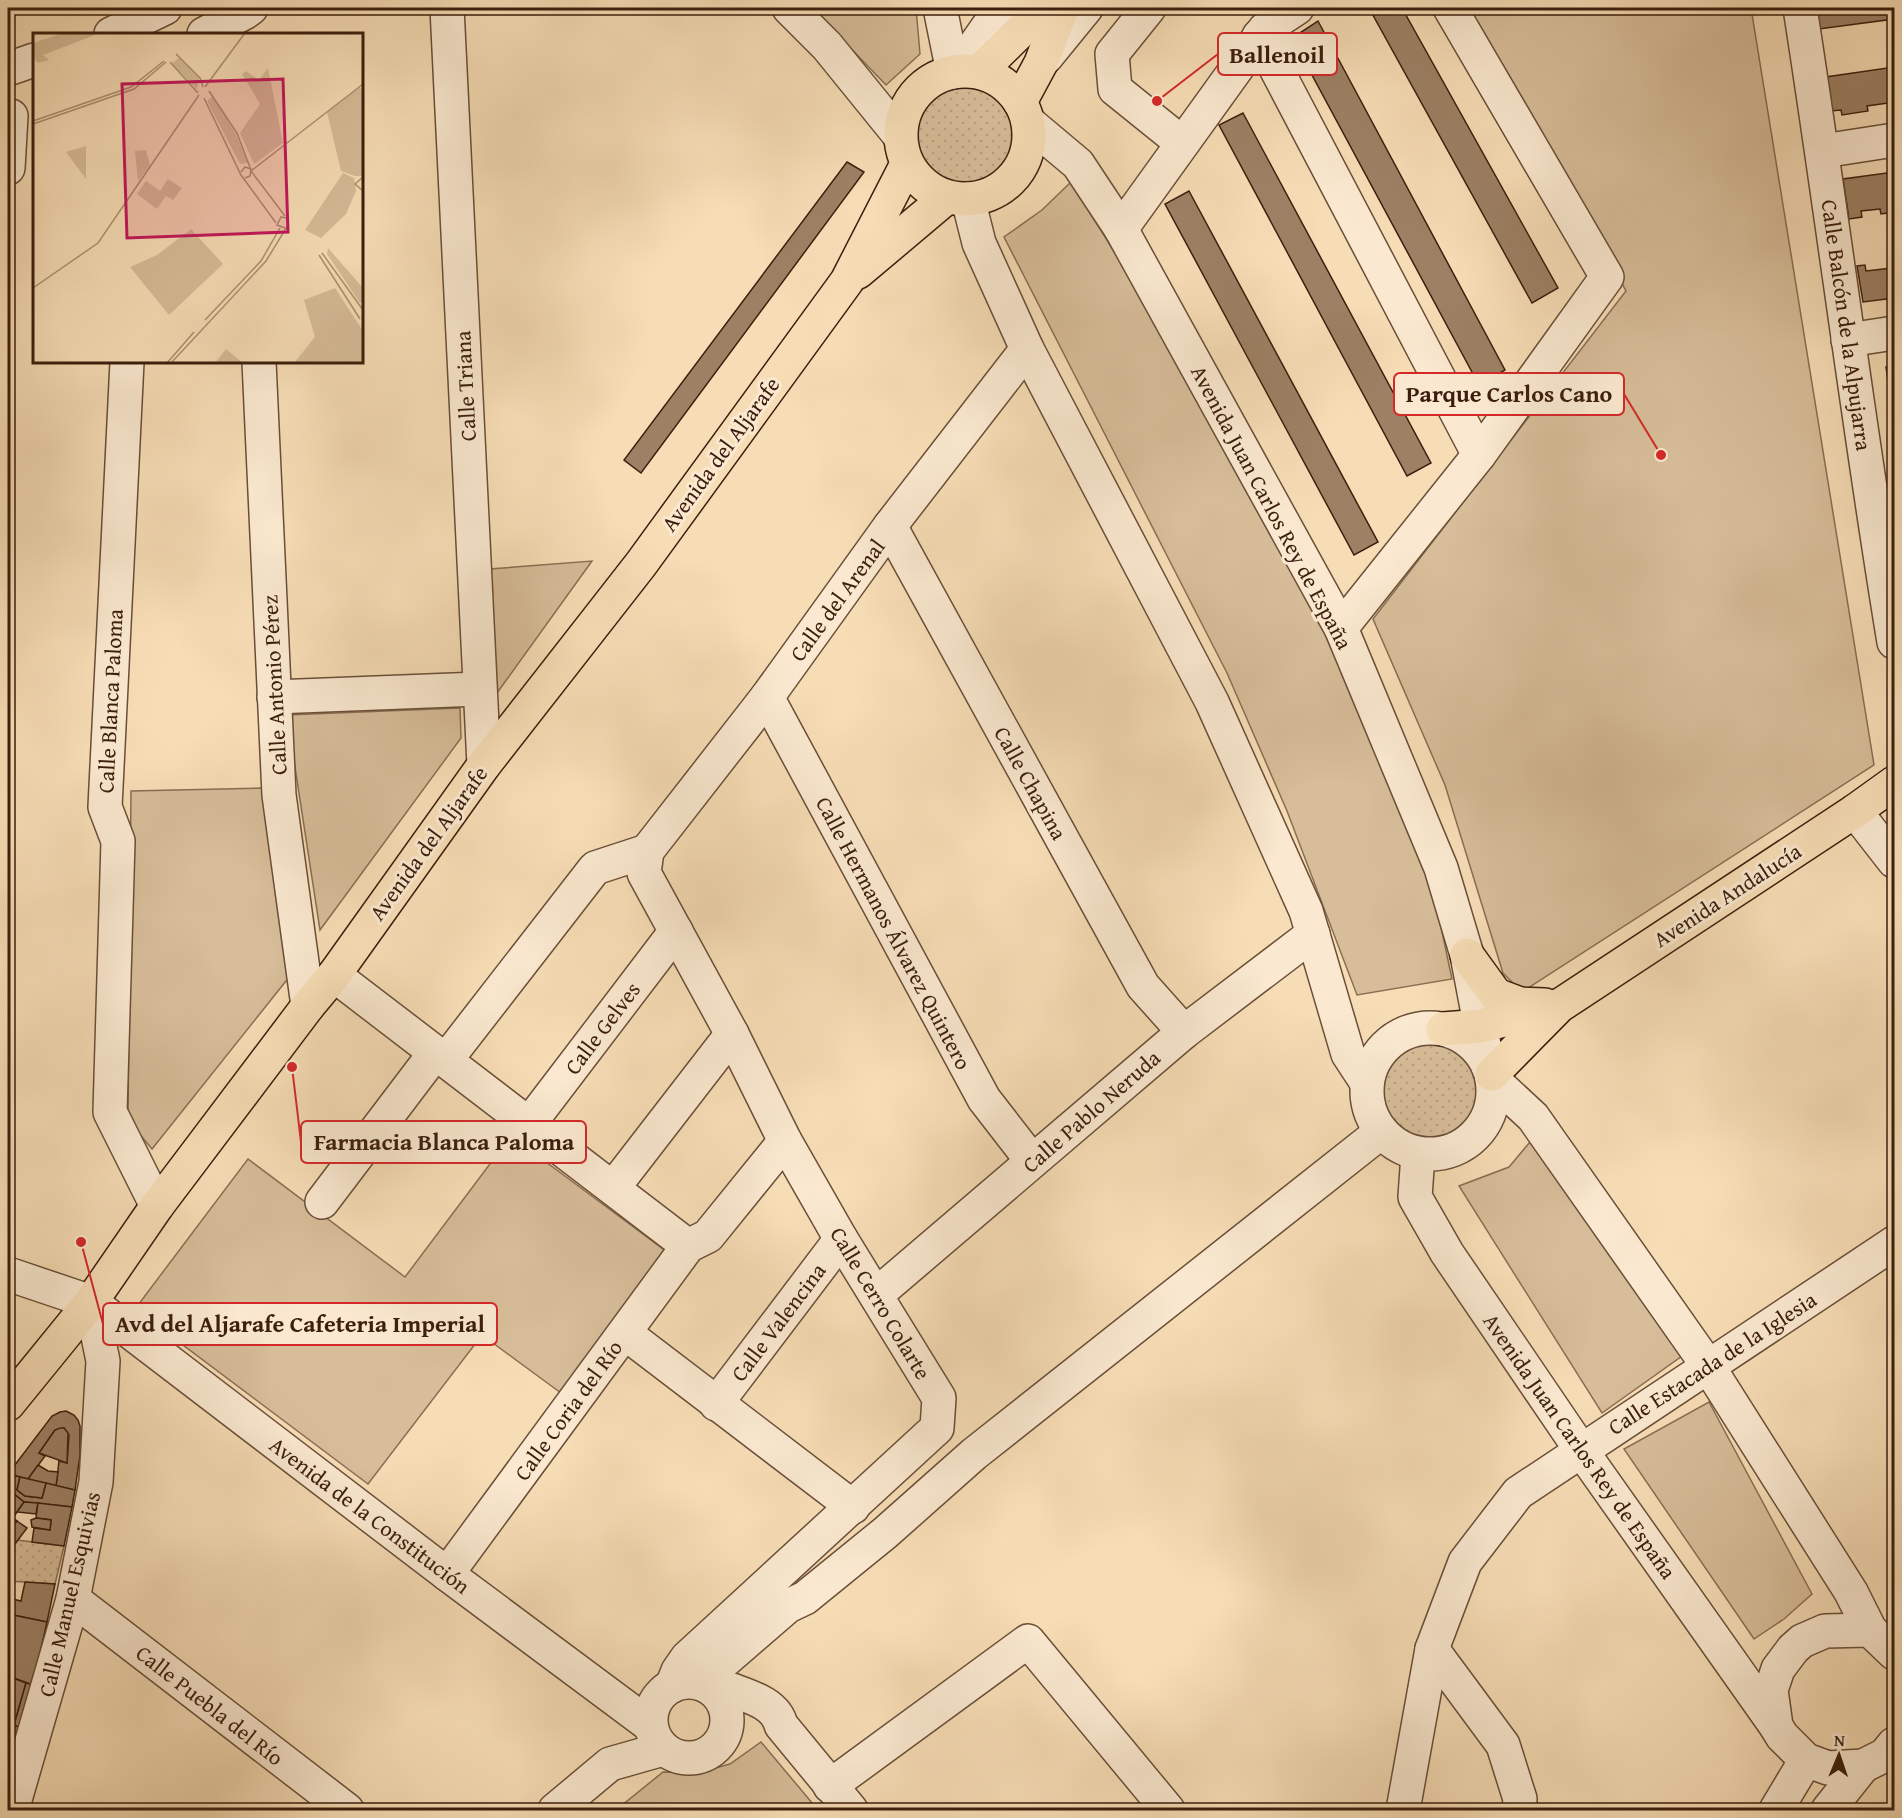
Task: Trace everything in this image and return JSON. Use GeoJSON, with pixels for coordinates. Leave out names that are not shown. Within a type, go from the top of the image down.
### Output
{"type":"FeatureCollection","features":[{"type":"Feature","properties":{"kind":"main road"},"geometry":{"type":"LineString","coordinates":[[963,72],[1044,8]]}},
{"type":"Feature","properties":{"kind":"main road"},"geometry":{"type":"LineString","coordinates":[[1024,112],[1062,8]]}},
{"type":"Feature","properties":{"kind":"main road"},"geometry":{"type":"LineString","coordinates":[[963,72],[996,78],[1009,88],[1024,112],[1029,144],[1022,165],[1008,182],[989,194],[957,198],[931,190],[917,178],[904,150],[903,117],[910,100],[923,86],[939,76],[963,72]]}},
{"type":"Feature","properties":{"kind":"main road","name":"Avenida del Aljarafe"},"geometry":{"type":"LineString","coordinates":[[8,1404],[91,1302],[157,1206],[334,975],[484,765],[641,564],[847,281],[904,150]]}},
{"type":"Feature","properties":{"kind":"main road","name":"Avenida del Aljarafe"},"geometry":{"type":"LineString","coordinates":[[847,281],[957,198]]}},
{"type":"Feature","properties":{"kind":"main road","name":"Avenida Andalucía"},"geometry":{"type":"LineString","coordinates":[[1559,1006],[1894,783]]}},
{"type":"Feature","properties":{"kind":"main road"},"geometry":{"type":"LineString","coordinates":[[1467,955],[1496,995],[1520,1004],[1559,1006]]}},
{"type":"Feature","properties":{"kind":"main road"},"geometry":{"type":"LineString","coordinates":[[1443,1029],[1481,1026],[1559,1006]]}},
{"type":"Feature","properties":{"kind":"main road"},"geometry":{"type":"LineString","coordinates":[[1491,1073],[1559,1006]]}},
{"type":"Feature","properties":{"kind":"street"},"geometry":{"type":"LineString","coordinates":[[113,33],[165,8]]}},
{"type":"Feature","properties":{"kind":"street","name":"Calle Triana"},"geometry":{"type":"LineString","coordinates":[[447,8],[484,765]]}},
{"type":"Feature","properties":{"kind":"street"},"geometry":{"type":"LineString","coordinates":[[789,8],[827,46],[904,150]]}},
{"type":"Feature","properties":{"kind":"street"},"geometry":{"type":"LineString","coordinates":[[940,8],[963,72]]}},
{"type":"Feature","properties":{"kind":"street"},"geometry":{"type":"LineString","coordinates":[[963,72],[1001,8]]}},
{"type":"Feature","properties":{"kind":"street"},"geometry":{"type":"LineString","coordinates":[[1041,63],[1086,8]]}},
{"type":"Feature","properties":{"kind":"street"},"geometry":{"type":"LineString","coordinates":[[1149,8],[1112,54],[1115,89],[1182,143]]}},
{"type":"Feature","properties":{"kind":"street"},"geometry":{"type":"LineString","coordinates":[[1121,229],[1264,29],[1297,8]]}},
{"type":"Feature","properties":{"kind":"street"},"geometry":{"type":"LineString","coordinates":[[1341,628],[1479,455],[1607,277],[1450,8]]}},
{"type":"Feature","properties":{"kind":"street","name":"Calle Balcón de la Alpujarra"},"geometry":{"type":"LineString","coordinates":[[1800,8],[1894,642]]}},
{"type":"Feature","properties":{"kind":"street"},"geometry":{"type":"LineString","coordinates":[[207,33],[246,18]]}},
{"type":"Feature","properties":{"kind":"street"},"geometry":{"type":"LineString","coordinates":[[1259,36],[1479,455]]}},
{"type":"Feature","properties":{"kind":"street"},"geometry":{"type":"LineString","coordinates":[[8,69],[33,60]]}},
{"type":"Feature","properties":{"kind":"street","name":"Avenida Juan Carlos Rey de España"},"geometry":{"type":"LineString","coordinates":[[1024,112],[1078,164],[1121,229],[1341,628],[1441,868],[1467,955],[1491,1073]]}},
{"type":"Feature","properties":{"kind":"street"},"geometry":{"type":"LineString","coordinates":[[8,168],[18,113]]}},
{"type":"Feature","properties":{"kind":"street"},"geometry":{"type":"LineString","coordinates":[[1823,151],[1894,140]]}},
{"type":"Feature","properties":{"kind":"street"},"geometry":{"type":"LineString","coordinates":[[957,198],[1027,350],[1212,702],[1306,911],[1348,1054],[1367,1083]]}},
{"type":"Feature","properties":{"kind":"street"},"geometry":{"type":"LineString","coordinates":[[1848,340],[1894,333]]}},
{"type":"Feature","properties":{"kind":"street","name":"Calle del Arenal"},"geometry":{"type":"LineString","coordinates":[[647,851],[767,697],[890,526],[1027,350]]}},
{"type":"Feature","properties":{"kind":"street","name":"Calle Blanca Paloma"},"geometry":{"type":"LineString","coordinates":[[127,363],[105,807],[118,841],[110,1112],[157,1206]]}},
{"type":"Feature","properties":{"kind":"street","name":"Calle Antonio Pérez"},"geometry":{"type":"LineString","coordinates":[[259,363],[279,795],[308,1006]]}},
{"type":"Feature","properties":{"kind":"street","name":"Calle Chapina"},"geometry":{"type":"LineString","coordinates":[[890,526],[1143,986],[1184,1032]]}},
{"type":"Feature","properties":{"kind":"street"},"geometry":{"type":"LineString","coordinates":[[274,697],[479,689]]}},
{"type":"Feature","properties":{"kind":"street","name":"Calle Hermanos Álvarez Quintero"},"geometry":{"type":"LineString","coordinates":[[767,697],[984,1100],[1032,1161]]}},
{"type":"Feature","properties":{"kind":"street"},"geometry":{"type":"LineString","coordinates":[[1855,811],[1894,861]]}},
{"type":"Feature","properties":{"kind":"street"},"geometry":{"type":"LineString","coordinates":[[322,1202],[595,868],[647,851]]}},
{"type":"Feature","properties":{"kind":"street","name":"Calle Cerro Colarte"},"geometry":{"type":"LineString","coordinates":[[647,851],[644,873],[732,1034],[785,1141],[841,1239],[939,1398],[937,1428],[687,1658],[678,1671],[711,1695]]}},
{"type":"Feature","properties":{"kind":"street","name":"Calle Gelves"},"geometry":{"type":"LineString","coordinates":[[529,1124],[676,931]]}},
{"type":"Feature","properties":{"kind":"street","name":"Calle Pablo Neruda"},"geometry":{"type":"LineString","coordinates":[[876,1295],[1184,1032],[1312,934]]}},
{"type":"Feature","properties":{"kind":"street"},"geometry":{"type":"LineString","coordinates":[[334,975],[688,1246],[708,1236],[785,1141]]}},
{"type":"Feature","properties":{"kind":"street"},"geometry":{"type":"LineString","coordinates":[[1422,1028],[1443,1029],[1460,1035],[1474,1045],[1485,1058],[1491,1073],[1494,1096],[1489,1116],[1477,1134],[1460,1147],[1440,1154],[1418,1154],[1398,1146],[1381,1132],[1372,1117],[1367,1101],[1367,1083],[1373,1063],[1385,1046],[1402,1034],[1422,1028]]}},
{"type":"Feature","properties":{"kind":"street"},"geometry":{"type":"LineString","coordinates":[[613,1188],[732,1034]]}},
{"type":"Feature","properties":{"kind":"street"},"geometry":{"type":"LineString","coordinates":[[1491,1073],[1533,1117],[1708,1366],[1851,1592],[1870,1630],[1894,1653]]}},
{"type":"Feature","properties":{"kind":"street"},"geometry":{"type":"LineString","coordinates":[[711,1695],[797,1615],[805,1598],[885,1533],[974,1454],[1381,1132]]}},
{"type":"Feature","properties":{"kind":"street","name":"Avenida Juan Carlos Rey de España"},"geometry":{"type":"LineString","coordinates":[[1418,1154],[1415,1197],[1447,1253],[1581,1450],[1782,1736],[1806,1760]]}},
{"type":"Feature","properties":{"kind":"street","name":"Calle Valencina"},"geometry":{"type":"LineString","coordinates":[[716,1404],[841,1239]]}},
{"type":"Feature","properties":{"kind":"street","name":"Calle Estacada de la Iglesia"},"geometry":{"type":"LineString","coordinates":[[1402,1810],[1432,1649],[1465,1562],[1518,1493],[1894,1243]]}},
{"type":"Feature","properties":{"kind":"street","name":"Calle Coria del Río"},"geometry":{"type":"LineString","coordinates":[[447,1574],[688,1246]]}},
{"type":"Feature","properties":{"kind":"street","name":"Avenida de la Constitución"},"geometry":{"type":"LineString","coordinates":[[8,1274],[91,1302],[657,1737]]}},
{"type":"Feature","properties":{"kind":"street","name":"Calle Manuel Esquivias"},"geometry":{"type":"LineString","coordinates":[[12,1810],[73,1599],[97,1471],[103,1361],[91,1302]]}},
{"type":"Feature","properties":{"kind":"street"},"geometry":{"type":"LineString","coordinates":[[624,1333],[853,1507]]}},
{"type":"Feature","properties":{"kind":"street","name":"Calle Puebla del Río"},"geometry":{"type":"LineString","coordinates":[[73,1599],[347,1810]]}},
{"type":"Feature","properties":{"kind":"street"},"geometry":{"type":"LineString","coordinates":[[1776,1726],[1771,1690],[1778,1669],[1793,1649],[1802,1641],[1825,1631],[1870,1630]]}},
{"type":"Feature","properties":{"kind":"street"},"geometry":{"type":"LineString","coordinates":[[830,1786],[1028,1641],[1168,1810]]}},
{"type":"Feature","properties":{"kind":"street"},"geometry":{"type":"LineString","coordinates":[[1432,1649],[1503,1745],[1520,1799],[1519,1810]]}},
{"type":"Feature","properties":{"kind":"street"},"geometry":{"type":"LineString","coordinates":[[711,1695],[723,1740],[715,1750],[703,1757],[689,1759],[674,1756],[657,1737],[651,1718],[654,1705],[661,1694],[711,1695],[781,1725],[851,1810]]}},
{"type":"Feature","properties":{"kind":"street"},"geometry":{"type":"LineString","coordinates":[[555,1810],[610,1764],[657,1737]]}},
{"type":"Feature","properties":{"kind":"street"},"geometry":{"type":"LineString","coordinates":[[1776,1810],[1806,1760],[1828,1768],[1863,1766],[1885,1755],[1894,1744]]}},
{"type":"Feature","properties":{"kind":"street"},"geometry":{"type":"LineString","coordinates":[[1828,1810],[1863,1766]]}},
{"type":"Feature","properties":{"kind":"shaded area"},"geometry":{"type":"Polygon","coordinates":[[[812,8],[916,8],[920,54],[886,85],[812,8]]]}},
{"type":"Feature","properties":{"kind":"shaded area"},"geometry":{"type":"Polygon","coordinates":[[[1469,8],[1751,8],[1874,765],[1522,992],[1503,973],[1445,785],[1373,619],[1626,291],[1469,8]]]}},
{"type":"Feature","properties":{"kind":"shaded area"},"geometry":{"type":"Polygon","coordinates":[[[965,86],[984,90],[1000,101],[1011,117],[1015,136],[1011,155],[1000,171],[984,182],[965,186],[946,182],[930,171],[919,155],[915,136],[919,117],[930,101],[946,90],[965,86]]]}},
{"type":"Feature","properties":{"kind":"shaded area"},"geometry":{"type":"Polygon","coordinates":[[[1071,182],[1141,295],[1327,635],[1430,875],[1452,979],[1357,995],[1287,811],[1227,673],[1004,237],[1042,210],[1071,182]]]}},
{"type":"Feature","properties":{"kind":"shaded area"},"geometry":{"type":"Polygon","coordinates":[[[592,561],[497,693],[490,569],[592,561]]]}},
{"type":"Feature","properties":{"kind":"shaded area"},"geometry":{"type":"Polygon","coordinates":[[[460,708],[461,738],[320,930],[287,715],[460,708]]]}},
{"type":"Feature","properties":{"kind":"shaded area"},"geometry":{"type":"Polygon","coordinates":[[[262,788],[294,971],[152,1149],[128,1120],[131,791],[262,788]]]}},
{"type":"Feature","properties":{"kind":"shaded area"},"geometry":{"type":"Polygon","coordinates":[[[1430,1043],[1448,1046],[1464,1057],[1475,1073],[1478,1091],[1475,1109],[1464,1125],[1448,1136],[1430,1139],[1412,1136],[1396,1125],[1385,1109],[1382,1091],[1385,1073],[1396,1057],[1412,1046],[1430,1043]]]}},
{"type":"Feature","properties":{"kind":"shaded area"},"geometry":{"type":"Polygon","coordinates":[[[511,1136],[667,1252],[561,1393],[482,1335],[368,1484],[135,1309],[248,1159],[405,1277],[511,1136]]]}},
{"type":"Feature","properties":{"kind":"shaded area"},"geometry":{"type":"Polygon","coordinates":[[[1530,1142],[1682,1356],[1602,1413],[1459,1186],[1509,1167],[1530,1142]]]}},
{"type":"Feature","properties":{"kind":"shaded area"},"geometry":{"type":"Polygon","coordinates":[[[1709,1402],[1812,1594],[1784,1619],[1754,1639],[1624,1449],[1709,1402]]]}},
{"type":"Feature","properties":{"kind":"shaded area"},"geometry":{"type":"Polygon","coordinates":[[[17,1540],[64,1546],[55,1584],[8,1581],[8,1574],[13,1567],[8,1562],[8,1554],[17,1540]]]}},
{"type":"Feature","properties":{"kind":"shaded area"},"geometry":{"type":"Polygon","coordinates":[[[761,1742],[818,1810],[616,1810],[663,1772],[696,1773],[730,1764],[761,1742]]]}},
{"type":"Feature","properties":{"kind":"building"},"geometry":{"type":"Polygon","coordinates":[[[1369,8],[1402,8],[1558,288],[1532,303],[1369,8]]]}},
{"type":"Feature","properties":{"kind":"building"},"geometry":{"type":"Polygon","coordinates":[[[1816,8],[1894,8],[1894,19],[1819,29],[1816,8]]]}},
{"type":"Feature","properties":{"kind":"building"},"geometry":{"type":"Polygon","coordinates":[[[1318,21],[1505,370],[1479,385],[1292,38],[1318,21]]]}},
{"type":"Feature","properties":{"kind":"building"},"geometry":{"type":"Polygon","coordinates":[[[1894,67],[1894,107],[1889,108],[1888,103],[1867,106],[1868,111],[1842,115],[1841,110],[1831,111],[1826,77],[1894,67]]]}},
{"type":"Feature","properties":{"kind":"building"},"geometry":{"type":"Polygon","coordinates":[[[1243,113],[1431,463],[1407,476],[1219,125],[1243,113]]]}},
{"type":"Feature","properties":{"kind":"building"},"geometry":{"type":"Polygon","coordinates":[[[847,162],[864,172],[641,473],[624,460],[847,162]]]}},
{"type":"Feature","properties":{"kind":"building"},"geometry":{"type":"Polygon","coordinates":[[[1894,172],[1894,212],[1881,214],[1880,209],[1861,211],[1862,217],[1849,219],[1843,179],[1894,172]]]}},
{"type":"Feature","properties":{"kind":"building"},"geometry":{"type":"Polygon","coordinates":[[[1189,191],[1378,542],[1354,555],[1165,204],[1189,191]]]}},
{"type":"Feature","properties":{"kind":"building"},"geometry":{"type":"Polygon","coordinates":[[[1891,262],[1894,262],[1894,298],[1863,302],[1857,266],[1865,265],[1866,271],[1892,268],[1891,262]]]}},
{"type":"Feature","properties":{"kind":"building"},"geometry":{"type":"Polygon","coordinates":[[[1894,366],[1894,425],[1886,367],[1894,366]]]}},
{"type":"Feature","properties":{"kind":"building"},"geometry":{"type":"Polygon","coordinates":[[[66,1411],[74,1415],[80,1426],[80,1455],[75,1490],[56,1486],[59,1461],[67,1463],[69,1435],[64,1428],[55,1430],[39,1453],[45,1456],[28,1479],[8,1474],[52,1416],[66,1411]]]}},
{"type":"Feature","properties":{"kind":"building"},"geometry":{"type":"Polygon","coordinates":[[[64,1428],[68,1433],[67,1463],[39,1453],[55,1430],[64,1428]]]}},
{"type":"Feature","properties":{"kind":"building"},"geometry":{"type":"Polygon","coordinates":[[[38,1465],[48,1471],[58,1472],[56,1486],[28,1479],[38,1465]]]}},
{"type":"Feature","properties":{"kind":"building"},"geometry":{"type":"Polygon","coordinates":[[[8,1474],[20,1477],[17,1490],[25,1496],[42,1498],[46,1483],[75,1490],[72,1507],[24,1502],[14,1494],[8,1503],[8,1474]]]}},
{"type":"Feature","properties":{"kind":"building"},"geometry":{"type":"Polygon","coordinates":[[[20,1477],[46,1483],[42,1498],[25,1496],[17,1490],[20,1477]]]}},
{"type":"Feature","properties":{"kind":"building"},"geometry":{"type":"Polygon","coordinates":[[[14,1494],[24,1502],[13,1518],[8,1514],[8,1503],[14,1494]]]}},
{"type":"Feature","properties":{"kind":"building"},"geometry":{"type":"Polygon","coordinates":[[[24,1502],[38,1503],[36,1514],[17,1512],[24,1502]]]}},
{"type":"Feature","properties":{"kind":"building"},"geometry":{"type":"Polygon","coordinates":[[[38,1503],[72,1507],[64,1546],[32,1542],[34,1528],[50,1530],[51,1520],[36,1518],[38,1503]]]}},
{"type":"Feature","properties":{"kind":"building"},"geometry":{"type":"Polygon","coordinates":[[[8,1514],[17,1521],[8,1534],[8,1514]]]}},
{"type":"Feature","properties":{"kind":"building"},"geometry":{"type":"Polygon","coordinates":[[[36,1518],[51,1520],[50,1530],[32,1527],[31,1520],[36,1518]]]}},
{"type":"Feature","properties":{"kind":"building"},"geometry":{"type":"Polygon","coordinates":[[[17,1521],[27,1528],[9,1552],[8,1534],[17,1521]]]}},
{"type":"Feature","properties":{"kind":"building"},"geometry":{"type":"Polygon","coordinates":[[[25,1582],[55,1584],[47,1622],[8,1614],[8,1598],[21,1601],[25,1582]]]}},
{"type":"Feature","properties":{"kind":"building"},"geometry":{"type":"Polygon","coordinates":[[[8,1614],[47,1622],[33,1685],[8,1676],[8,1614]]]}},
{"type":"Feature","properties":{"kind":"building"},"geometry":{"type":"Polygon","coordinates":[[[8,1676],[26,1683],[14,1725],[8,1723],[8,1676]]]}},
{"type":"Feature","properties":{"kind":"building"},"geometry":{"type":"Polygon","coordinates":[[[26,1683],[33,1685],[21,1728],[14,1725],[26,1683]]]}},
{"type":"Feature","properties":{"kind":"building"},"geometry":{"type":"Polygon","coordinates":[[[8,1723],[21,1728],[13,1749],[8,1747],[8,1723]]]}},
{"type":"Feature","properties":{"kind":"place","name":"Ballenoil"},"geometry":{"type":"Point","coordinates":[1157,101]}},
{"type":"Feature","properties":{"kind":"place","name":"Parque Carlos Cano"},"geometry":{"type":"Point","coordinates":[1661,455]}},
{"type":"Feature","properties":{"kind":"place","name":"Farmacia Blanca Paloma"},"geometry":{"type":"Point","coordinates":[292,1067]}},
{"type":"Feature","properties":{"kind":"place","name":"Avd del Aljarafe Cafeteria Imperial"},"geometry":{"type":"Point","coordinates":[81,1242]}}]}
